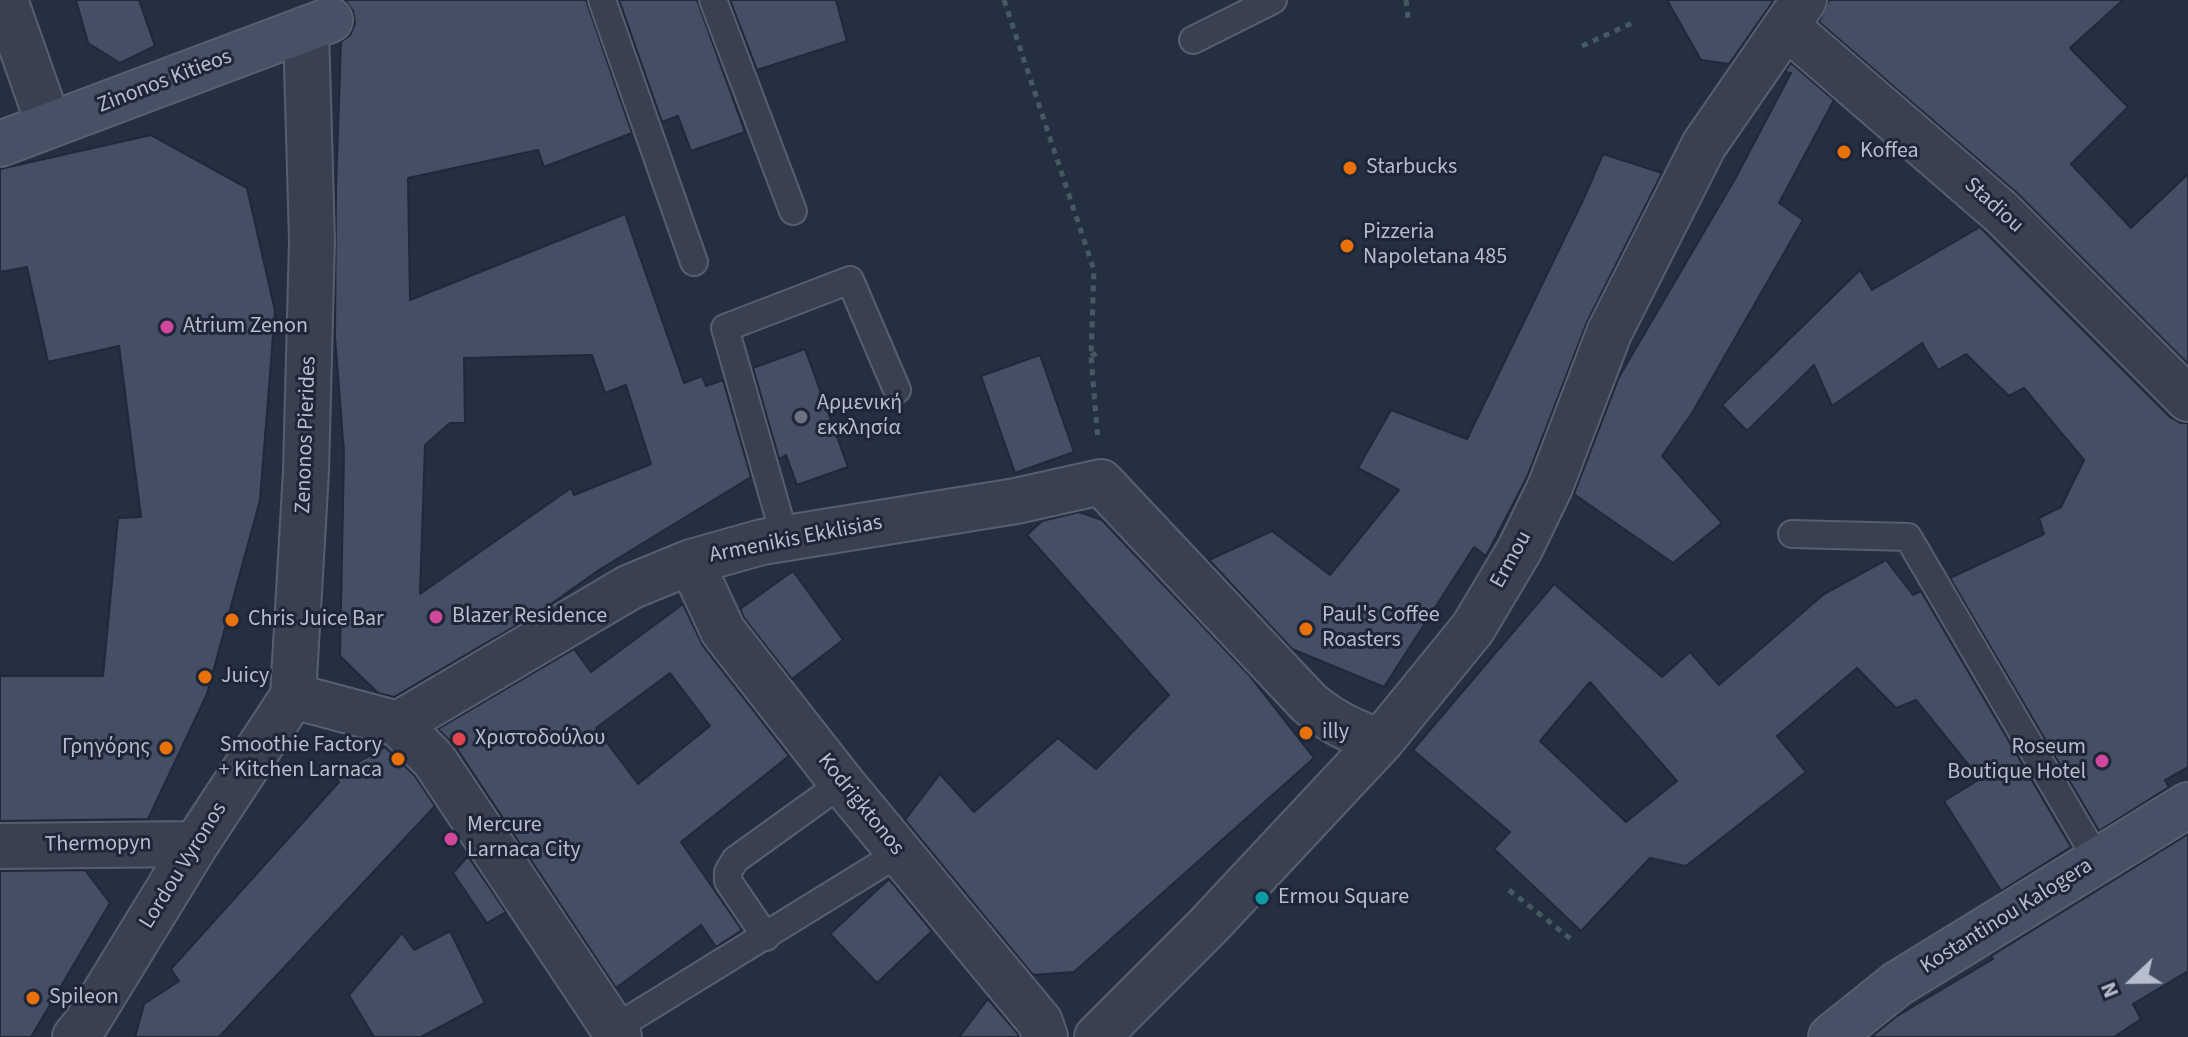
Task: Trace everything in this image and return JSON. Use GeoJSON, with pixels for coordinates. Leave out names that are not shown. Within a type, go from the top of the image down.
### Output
{"type":"FeatureCollection","features":[{"type":"Feature","properties":{"kind":"street"},"geometry":{"type":"LineString","coordinates":[[5,0],[49,125]]}},
{"type":"Feature","properties":{"kind":"street","name":"Stadiou"},"geometry":{"type":"LineString","coordinates":[[1795,13],[2188,399]]}},
{"type":"Feature","properties":{"kind":"street","name":"Ermou"},"geometry":{"type":"LineString","coordinates":[[1097,1037],[1208,926],[1381,741],[1473,628],[1520,549],[1550,487],[1609,333],[1704,145],[1795,13]]}},
{"type":"Feature","properties":{"kind":"street","name":"Zinonos Kitieos"},"geometry":{"type":"LineString","coordinates":[[0,144],[318,24]]}},
{"type":"Feature","properties":{"kind":"street","name":"Zenonos Pierides"},"geometry":{"type":"LineString","coordinates":[[293,696],[304,532],[318,24]]}},
{"type":"Feature","properties":{"kind":"street"},"geometry":{"type":"LineString","coordinates":[[1101,482],[1309,703],[1332,722],[1381,741]]}},
{"type":"Feature","properties":{"kind":"street","name":"Armenikis Ekklisias"},"geometry":{"type":"LineString","coordinates":[[398,724],[630,587],[691,562],[785,538],[1016,501],[1101,482]]}},
{"type":"Feature","properties":{"kind":"street","name":"Kodrigktonos"},"geometry":{"type":"LineString","coordinates":[[691,562],[723,631],[842,783],[1040,1022],[1045,1037]]}},
{"type":"Feature","properties":{"kind":"street"},"geometry":{"type":"LineString","coordinates":[[293,696],[398,724],[434,760],[617,1032]]}},
{"type":"Feature","properties":{"kind":"street","name":"Lordou Vyronos"},"geometry":{"type":"LineString","coordinates":[[87,1032],[196,844],[293,696]]}},
{"type":"Feature","properties":{"kind":"street","name":"Kostantinou Kalogera"},"geometry":{"type":"LineString","coordinates":[[1831,1037],[1897,984],[2188,805]]}},
{"type":"Feature","properties":{"kind":"street","name":"Thermopyn"},"geometry":{"type":"LineString","coordinates":[[0,846],[196,844]]}},
{"type":"Feature","properties":{"kind":"lane"},"geometry":{"type":"LineString","coordinates":[[602,0],[694,262]]}},
{"type":"Feature","properties":{"kind":"lane"},"geometry":{"type":"LineString","coordinates":[[713,0],[793,211]]}},
{"type":"Feature","properties":{"kind":"lane"},"geometry":{"type":"LineString","coordinates":[[1193,40],[1273,0]]}},
{"type":"Feature","properties":{"kind":"lane"},"geometry":{"type":"LineString","coordinates":[[785,538],[725,328],[850,280],[897,390]]}},
{"type":"Feature","properties":{"kind":"lane"},"geometry":{"type":"LineString","coordinates":[[1792,534],[1908,537],[2098,861]]}},
{"type":"Feature","properties":{"kind":"lane"},"geometry":{"type":"LineString","coordinates":[[766,937],[728,881],[728,872],[735,860],[842,783]]}},
{"type":"Feature","properties":{"kind":"lane"},"geometry":{"type":"LineString","coordinates":[[617,1032],[899,853]]}},
{"type":"Feature","properties":{"kind":"path"},"geometry":{"type":"LineString","coordinates":[[1004,0],[1094,270],[1091,356],[1101,482]]}},
{"type":"Feature","properties":{"kind":"path"},"geometry":{"type":"LineString","coordinates":[[1406,0],[1408,18]]}},
{"type":"Feature","properties":{"kind":"path"},"geometry":{"type":"LineString","coordinates":[[1582,46],[1632,23]]}},
{"type":"Feature","properties":{"kind":"path"},"geometry":{"type":"LineString","coordinates":[[1091,356],[1102,351]]}},
{"type":"Feature","properties":{"kind":"path"},"geometry":{"type":"LineString","coordinates":[[1509,890],[1571,939]]}},
{"type":"Feature","properties":{"kind":"building"},"geometry":{"type":"Polygon","coordinates":[[[76,0],[139,0],[155,46],[120,63],[88,43],[76,0]]]}},
{"type":"Feature","properties":{"kind":"building"},"geometry":{"type":"Polygon","coordinates":[[[345,0],[586,0],[632,133],[544,167],[538,150],[408,178],[410,300],[625,214],[684,383],[702,376],[706,386],[723,380],[751,477],[599,570],[544,609],[394,697],[378,693],[340,656],[344,453],[335,337],[336,188],[341,42],[350,35],[355,23],[353,11],[345,0]],[[592,355],[464,358],[465,423],[450,423],[425,445],[420,594],[571,488],[574,495],[651,464],[626,385],[605,393],[592,355]]]}},
{"type":"Feature","properties":{"kind":"building"},"geometry":{"type":"Polygon","coordinates":[[[619,0],[697,0],[745,132],[691,151],[678,116],[662,122],[619,0]]]}},
{"type":"Feature","properties":{"kind":"building"},"geometry":{"type":"Polygon","coordinates":[[[730,0],[836,0],[847,41],[757,70],[730,0]]]}},
{"type":"Feature","properties":{"kind":"building"},"geometry":{"type":"Polygon","coordinates":[[[1667,0],[1774,0],[1729,64],[1701,60],[1667,0]]]}},
{"type":"Feature","properties":{"kind":"building"},"geometry":{"type":"Polygon","coordinates":[[[1829,0],[2123,0],[2070,48],[2128,107],[2071,164],[2131,228],[2188,174],[2188,364],[2017,193],[1819,22],[1829,0]]]}},
{"type":"Feature","properties":{"kind":"building"},"geometry":{"type":"Polygon","coordinates":[[[1791,63],[1834,100],[1779,203],[1803,220],[1692,413],[1662,456],[1722,523],[1673,563],[1574,494],[1619,377],[1735,179],[1791,73],[1784,72],[1791,63]]]}},
{"type":"Feature","properties":{"kind":"building"},"geometry":{"type":"Polygon","coordinates":[[[151,135],[247,188],[275,311],[260,500],[207,694],[148,819],[0,821],[0,676],[103,676],[118,518],[141,517],[119,346],[48,362],[27,267],[0,272],[0,169],[151,135]]]}},
{"type":"Feature","properties":{"kind":"building"},"geometry":{"type":"Polygon","coordinates":[[[1603,154],[1662,173],[1587,322],[1527,477],[1486,556],[1474,547],[1384,687],[1292,649],[1209,560],[1272,531],[1330,575],[1399,490],[1358,468],[1391,410],[1467,439],[1603,154]]]}},
{"type":"Feature","properties":{"kind":"building"},"geometry":{"type":"Polygon","coordinates":[[[1980,227],[2170,417],[2188,423],[2188,767],[2165,780],[2169,787],[2099,831],[1950,578],[2044,534],[2039,518],[2061,507],[2084,460],[2024,388],[2009,396],[1966,354],[1938,370],[1922,343],[1832,406],[1814,365],[1747,431],[1722,405],[1860,270],[1872,290],[1980,227]]]}},
{"type":"Feature","properties":{"kind":"building","name":"Αρμενική εκκλησία"},"geometry":{"type":"Polygon","coordinates":[[[805,349],[848,467],[797,485],[786,455],[779,459],[753,368],[805,349]]]}},
{"type":"Feature","properties":{"kind":"building"},"geometry":{"type":"Polygon","coordinates":[[[1040,355],[1074,452],[1015,473],[981,376],[1040,355]]]}},
{"type":"Feature","properties":{"kind":"building"},"geometry":{"type":"Polygon","coordinates":[[[1079,512],[1102,520],[1249,675],[1314,758],[1074,972],[1033,975],[905,820],[940,774],[974,812],[1058,738],[1096,769],[1169,695],[1027,535],[1042,521],[1079,512]]]}},
{"type":"Feature","properties":{"kind":"building"},"geometry":{"type":"Polygon","coordinates":[[[1886,560],[1913,595],[1921,591],[2071,847],[2001,891],[1944,801],[1980,779],[1916,700],[1896,708],[1857,668],[1777,736],[1806,772],[1686,866],[1650,858],[1581,931],[1494,849],[1510,832],[1413,750],[1554,584],[1662,677],[1690,652],[1719,685],[1824,594],[1886,560]],[[1590,682],[1540,741],[1626,822],[1677,781],[1590,682]]]}},
{"type":"Feature","properties":{"kind":"building"},"geometry":{"type":"Polygon","coordinates":[[[793,571],[843,640],[792,679],[740,609],[793,571]]]}},
{"type":"Feature","properties":{"kind":"building"},"geometry":{"type":"Polygon","coordinates":[[[683,604],[703,646],[789,756],[681,842],[742,930],[716,947],[701,925],[616,988],[455,746],[438,729],[574,649],[591,672],[683,604]],[[670,673],[596,728],[638,784],[710,726],[670,673]]]}},
{"type":"Feature","properties":{"kind":"building"},"geometry":{"type":"Polygon","coordinates":[[[385,747],[415,776],[435,806],[219,1037],[135,1037],[144,1004],[179,981],[171,969],[339,782],[334,776],[385,747]]]}},
{"type":"Feature","properties":{"kind":"building"},"geometry":{"type":"Polygon","coordinates":[[[2188,834],[2188,971],[2133,1004],[2141,1019],[2114,1037],[1871,1037],[1897,1016],[1993,959],[1991,956],[2188,834]]]}},
{"type":"Feature","properties":{"kind":"building"},"geometry":{"type":"Polygon","coordinates":[[[468,856],[506,912],[487,923],[453,873],[468,856]]]}},
{"type":"Feature","properties":{"kind":"building"},"geometry":{"type":"Polygon","coordinates":[[[85,870],[110,903],[31,1037],[0,1037],[0,871],[85,870]]]}},
{"type":"Feature","properties":{"kind":"building"},"geometry":{"type":"Polygon","coordinates":[[[889,879],[932,931],[877,983],[830,934],[889,879]]]}},
{"type":"Feature","properties":{"kind":"building"},"geometry":{"type":"Polygon","coordinates":[[[450,931],[485,1003],[421,1037],[374,1037],[349,995],[402,933],[414,950],[450,931]]]}},
{"type":"Feature","properties":{"kind":"building"},"geometry":{"type":"Polygon","coordinates":[[[988,999],[1018,1034],[1019,1037],[959,1037],[988,999]]]}},
{"type":"Feature","properties":{"kind":"place","name":"Koffea"},"geometry":{"type":"Point","coordinates":[1844,152]}},
{"type":"Feature","properties":{"kind":"place","name":"Starbucks"},"geometry":{"type":"Point","coordinates":[1350,168]}},
{"type":"Feature","properties":{"kind":"place","name":"Pizzeria Napoletana 485"},"geometry":{"type":"Point","coordinates":[1347,246]}},
{"type":"Feature","properties":{"kind":"place","name":"Atrium Zenon"},"geometry":{"type":"Point","coordinates":[167,327]}},
{"type":"Feature","properties":{"kind":"place","name":"Αρμενική εκκλησία"},"geometry":{"type":"Point","coordinates":[801,417]}},
{"type":"Feature","properties":{"kind":"place","name":"Blazer Residence"},"geometry":{"type":"Point","coordinates":[436,617]}},
{"type":"Feature","properties":{"kind":"place","name":"Chris Juice Bar"},"geometry":{"type":"Point","coordinates":[232,620]}},
{"type":"Feature","properties":{"kind":"place","name":"Paul's Coffee Roasters"},"geometry":{"type":"Point","coordinates":[1306,629]}},
{"type":"Feature","properties":{"kind":"place","name":"Juicy"},"geometry":{"type":"Point","coordinates":[205,677]}},
{"type":"Feature","properties":{"kind":"place","name":"illy"},"geometry":{"type":"Point","coordinates":[1306,733]}},
{"type":"Feature","properties":{"kind":"place","name":"Χριστοδούλου"},"geometry":{"type":"Point","coordinates":[459,739]}},
{"type":"Feature","properties":{"kind":"place","name":"Γρηγόρης"},"geometry":{"type":"Point","coordinates":[166,748]}},
{"type":"Feature","properties":{"kind":"place","name":"Smoothie Factory + Kitchen Larnaca"},"geometry":{"type":"Point","coordinates":[398,759]}},
{"type":"Feature","properties":{"kind":"place","name":"Roseum Boutique Hotel"},"geometry":{"type":"Point","coordinates":[2102,761]}},
{"type":"Feature","properties":{"kind":"place","name":"Mercure Larnaca City"},"geometry":{"type":"Point","coordinates":[451,839]}},
{"type":"Feature","properties":{"kind":"place","name":"Ermou Square"},"geometry":{"type":"Point","coordinates":[1262,898]}},
{"type":"Feature","properties":{"kind":"place","name":"Spileon"},"geometry":{"type":"Point","coordinates":[33,998]}}]}
